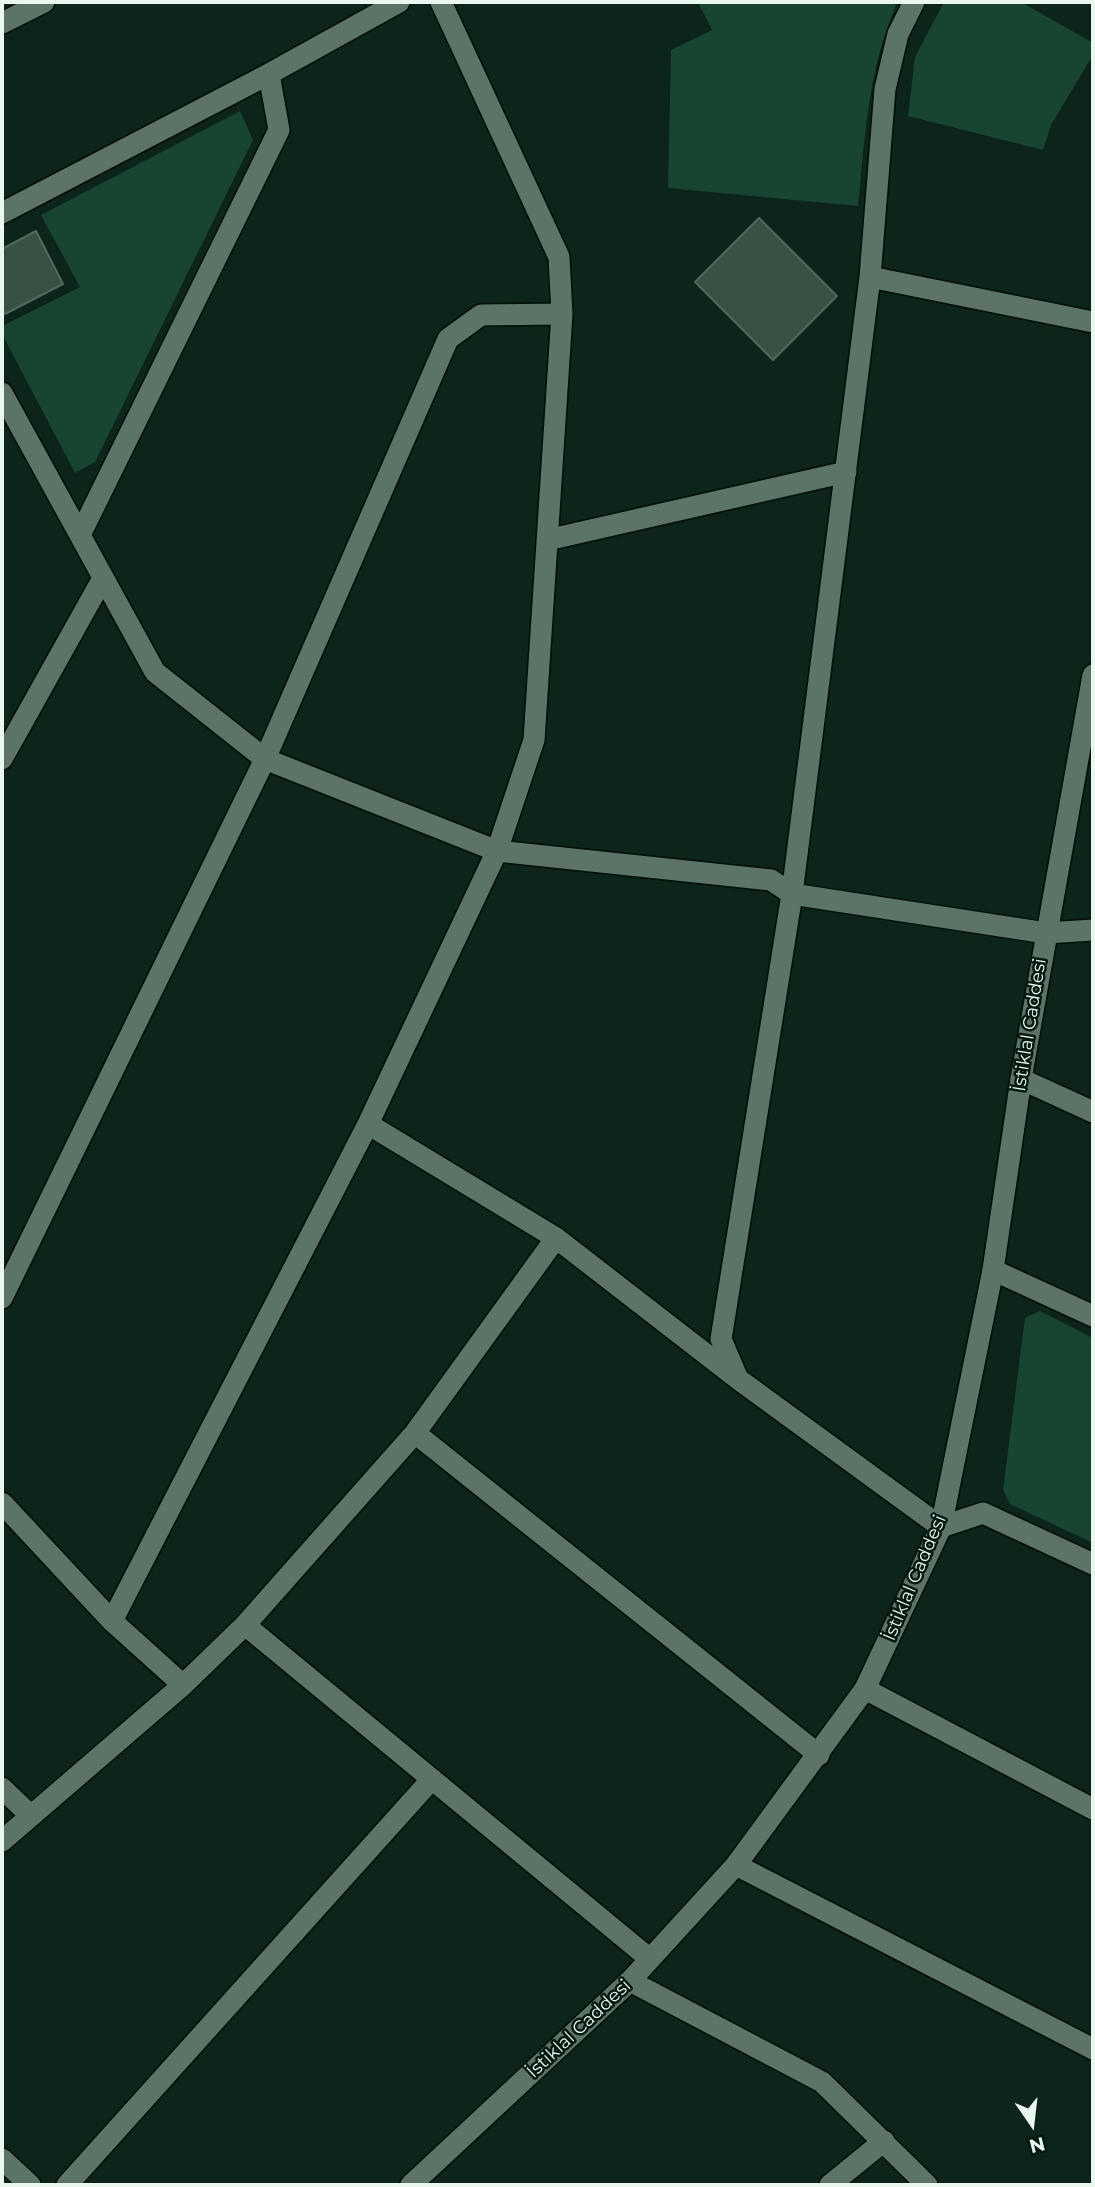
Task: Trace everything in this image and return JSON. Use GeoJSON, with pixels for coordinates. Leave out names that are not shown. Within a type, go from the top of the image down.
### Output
{"type":"FeatureCollection","features":[{"type":"Feature","properties":{"kind":"street"},"geometry":{"type":"LineString","coordinates":[[2,23],[44,2]]}},
{"type":"Feature","properties":{"kind":"street"},"geometry":{"type":"LineString","coordinates":[[2,213],[269,74],[399,2]]}},
{"type":"Feature","properties":{"kind":"street"},"geometry":{"type":"LineString","coordinates":[[111,1621],[368,1124],[497,851],[534,740],[562,314],[559,257],[441,2]]}},
{"type":"Feature","properties":{"kind":"street"},"geometry":{"type":"LineString","coordinates":[[738,1379],[721,1339],[792,894],[870,277],[886,89],[898,34],[914,2]]}},
{"type":"Feature","properties":{"kind":"street"},"geometry":{"type":"LineString","coordinates":[[80,535],[279,130],[269,74]]}},
{"type":"Feature","properties":{"kind":"street"},"geometry":{"type":"LineString","coordinates":[[870,277],[1093,322]]}},
{"type":"Feature","properties":{"kind":"street"},"geometry":{"type":"LineString","coordinates":[[2,1298],[265,759],[447,339],[481,315],[562,314]]}},
{"type":"Feature","properties":{"kind":"street"},"geometry":{"type":"LineString","coordinates":[[2,393],[155,672],[265,759],[497,851],[771,880],[792,894],[1046,933],[1093,930]]}},
{"type":"Feature","properties":{"kind":"street"},"geometry":{"type":"LineString","coordinates":[[547,540],[846,472]]}},
{"type":"Feature","properties":{"kind":"street"},"geometry":{"type":"LineString","coordinates":[[2,759],[103,578]]}},
{"type":"Feature","properties":{"kind":"street","name":"İstiklal Caddesi"},"geometry":{"type":"LineString","coordinates":[[411,2185],[630,1981],[736,1865],[866,1689],[941,1527],[993,1270],[1021,1079],[1093,675]]}},
{"type":"Feature","properties":{"kind":"street"},"geometry":{"type":"LineString","coordinates":[[1021,1079],[1093,1112]]}},
{"type":"Feature","properties":{"kind":"street"},"geometry":{"type":"LineString","coordinates":[[368,1124],[556,1238],[738,1379],[941,1527],[983,1513],[1093,1564]]}},
{"type":"Feature","properties":{"kind":"street"},"geometry":{"type":"LineString","coordinates":[[2,1841],[183,1685],[245,1625],[415,1433],[556,1238]]}},
{"type":"Feature","properties":{"kind":"street"},"geometry":{"type":"LineString","coordinates":[[993,1270],[1093,1316]]}},
{"type":"Feature","properties":{"kind":"street"},"geometry":{"type":"LineString","coordinates":[[415,1433],[819,1755]]}},
{"type":"Feature","properties":{"kind":"street"},"geometry":{"type":"LineString","coordinates":[[2,1503],[111,1621],[183,1685]]}},
{"type":"Feature","properties":{"kind":"street"},"geometry":{"type":"LineString","coordinates":[[245,1625],[650,1959]]}},
{"type":"Feature","properties":{"kind":"street"},"geometry":{"type":"LineString","coordinates":[[866,1689],[1093,1809]]}},
{"type":"Feature","properties":{"kind":"street"},"geometry":{"type":"LineString","coordinates":[[67,2185],[432,1779]]}},
{"type":"Feature","properties":{"kind":"street"},"geometry":{"type":"LineString","coordinates":[[2,1788],[31,1816]]}},
{"type":"Feature","properties":{"kind":"street"},"geometry":{"type":"LineString","coordinates":[[736,1865],[1093,2049]]}},
{"type":"Feature","properties":{"kind":"street"},"geometry":{"type":"LineString","coordinates":[[630,1981],[822,2082],[927,2185]]}},
{"type":"Feature","properties":{"kind":"street"},"geometry":{"type":"LineString","coordinates":[[830,2185],[884,2141]]}},
{"type":"Feature","properties":{"kind":"street"},"geometry":{"type":"LineString","coordinates":[[2,2159],[30,2185]]}},
{"type":"Feature","properties":{"kind":"green space"},"geometry":{"type":"Polygon","coordinates":[[[698,2],[889,2],[896,5],[879,54],[874,79],[858,206],[668,188],[671,50],[712,30],[698,2]]]}},
{"type":"Feature","properties":{"kind":"green space"},"geometry":{"type":"Polygon","coordinates":[[[944,2],[1021,2],[1093,43],[1093,55],[1051,125],[1043,150],[908,116],[915,57],[944,2]]]}},
{"type":"Feature","properties":{"kind":"green space"},"geometry":{"type":"Polygon","coordinates":[[[240,111],[253,140],[95,462],[75,473],[2,334],[2,326],[80,287],[41,215],[240,111]]]}},
{"type":"Feature","properties":{"kind":"green space"},"geometry":{"type":"Polygon","coordinates":[[[1040,1311],[1093,1338],[1093,1543],[1010,1504],[1003,1490],[1025,1318],[1040,1311]]]}},
{"type":"Feature","properties":{"kind":"building"},"geometry":{"type":"Polygon","coordinates":[[[759,218],[837,296],[773,360],[695,282],[759,218]]]}},
{"type":"Feature","properties":{"kind":"building"},"geometry":{"type":"Polygon","coordinates":[[[36,231],[63,284],[5,314],[2,308],[2,249],[36,231]]]}}]}
